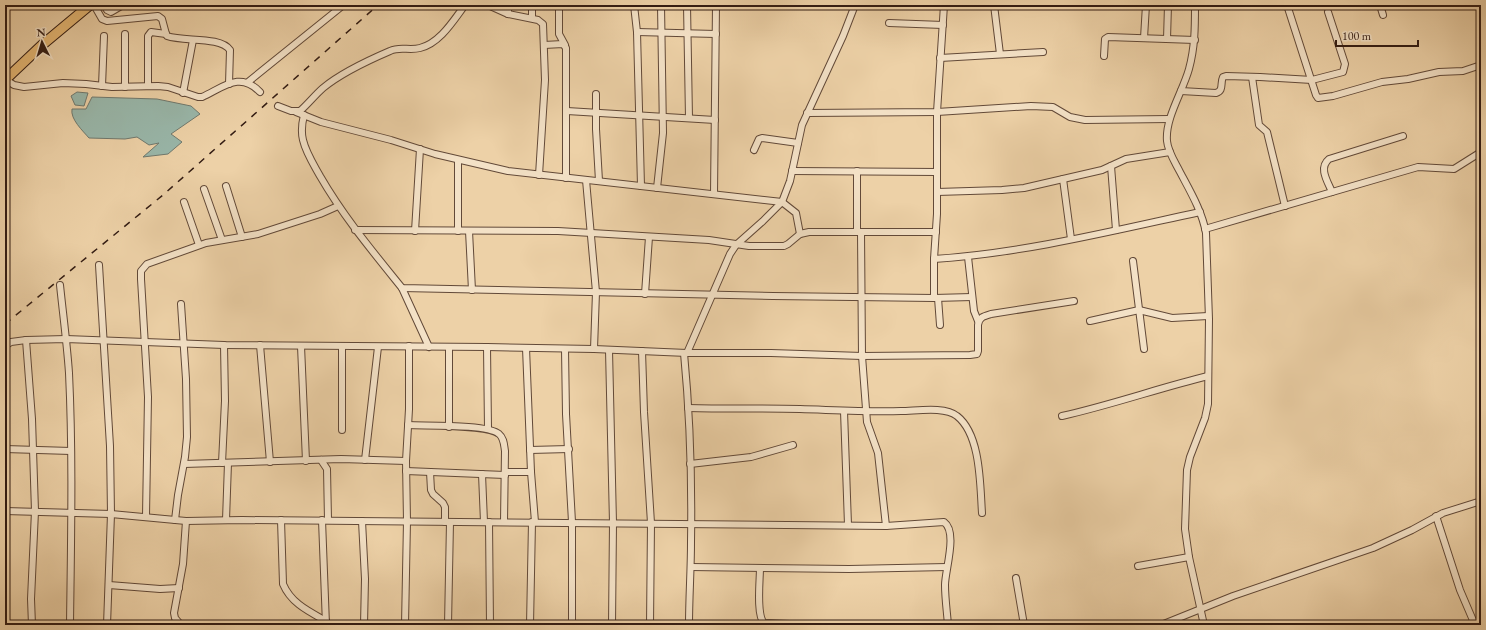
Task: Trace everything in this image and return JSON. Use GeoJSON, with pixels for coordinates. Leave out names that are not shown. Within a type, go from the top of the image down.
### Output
{"type":"FeatureCollection","features":[{"type":"Feature","properties":{"kind":"highway"},"geometry":{"type":"LineString","coordinates":[[5,80],[42,45],[90,5]]}},
{"type":"Feature","properties":{"kind":"street"},"geometry":{"type":"LineString","coordinates":[[94,5],[102,19],[107,21],[158,16],[162,19],[166,34]]}},
{"type":"Feature","properties":{"kind":"street"},"geometry":{"type":"LineString","coordinates":[[104,5],[107,10],[111,12],[123,5]]}},
{"type":"Feature","properties":{"kind":"street"},"geometry":{"type":"LineString","coordinates":[[296,112],[300,112],[324,87],[347,72],[391,50],[400,48],[421,48],[432,43],[448,27],[465,5]]}},
{"type":"Feature","properties":{"kind":"street"},"geometry":{"type":"LineString","coordinates":[[488,5],[508,14],[532,18],[542,22],[545,102],[539,175]]}},
{"type":"Feature","properties":{"kind":"street"},"geometry":{"type":"LineString","coordinates":[[508,5],[508,14]]}},
{"type":"Feature","properties":{"kind":"street"},"geometry":{"type":"LineString","coordinates":[[532,5],[532,18]]}},
{"type":"Feature","properties":{"kind":"street"},"geometry":{"type":"LineString","coordinates":[[559,5],[559,34],[565,45],[566,51],[566,178]]}},
{"type":"Feature","properties":{"kind":"street"},"geometry":{"type":"LineString","coordinates":[[634,5],[637,32],[641,186]]}},
{"type":"Feature","properties":{"kind":"street"},"geometry":{"type":"LineString","coordinates":[[657,188],[663,116],[661,5]]}},
{"type":"Feature","properties":{"kind":"street"},"geometry":{"type":"LineString","coordinates":[[687,5],[689,118]]}},
{"type":"Feature","properties":{"kind":"street"},"geometry":{"type":"LineString","coordinates":[[714,194],[716,5]]}},
{"type":"Feature","properties":{"kind":"street"},"geometry":{"type":"LineString","coordinates":[[689,625],[691,524],[685,353],[713,295],[724,265],[736,245],[782,202],[787,191],[798,143],[807,113],[843,36],[855,5]]}},
{"type":"Feature","properties":{"kind":"street"},"geometry":{"type":"LineString","coordinates":[[940,325],[936,298],[934,259],[937,192],[936,112],[944,5]]}},
{"type":"Feature","properties":{"kind":"street"},"geometry":{"type":"LineString","coordinates":[[994,5],[1000,54]]}},
{"type":"Feature","properties":{"kind":"street"},"geometry":{"type":"LineString","coordinates":[[1144,38],[1146,5]]}},
{"type":"Feature","properties":{"kind":"street"},"geometry":{"type":"LineString","coordinates":[[1167,38],[1168,5]]}},
{"type":"Feature","properties":{"kind":"street"},"geometry":{"type":"LineString","coordinates":[[1195,5],[1195,40],[1189,69],[1170,119],[1167,142],[1170,152],[1200,212],[1206,229],[1208,316],[1207,410],[1190,457],[1186,480],[1185,529],[1199,609],[1204,625]]}},
{"type":"Feature","properties":{"kind":"street"},"geometry":{"type":"LineString","coordinates":[[1287,5],[1318,98],[1333,96],[1382,82],[1408,79],[1439,72],[1463,71],[1481,65]]}},
{"type":"Feature","properties":{"kind":"street"},"geometry":{"type":"LineString","coordinates":[[1380,5],[1383,15]]}},
{"type":"Feature","properties":{"kind":"street"},"geometry":{"type":"LineString","coordinates":[[248,82],[342,7]]}},
{"type":"Feature","properties":{"kind":"street"},"geometry":{"type":"LineString","coordinates":[[1181,91],[1216,93],[1221,90],[1223,77],[1312,80],[1343,72],[1345,68],[1340,47],[1328,12]]}},
{"type":"Feature","properties":{"kind":"street"},"geometry":{"type":"LineString","coordinates":[[889,23],[943,25]]}},
{"type":"Feature","properties":{"kind":"street"},"geometry":{"type":"LineString","coordinates":[[148,86],[148,36],[151,32],[166,34],[169,37],[215,41],[227,45],[230,50],[229,84]]}},
{"type":"Feature","properties":{"kind":"street"},"geometry":{"type":"LineString","coordinates":[[637,32],[688,32],[716,34]]}},
{"type":"Feature","properties":{"kind":"street"},"geometry":{"type":"LineString","coordinates":[[124,34],[125,87]]}},
{"type":"Feature","properties":{"kind":"street"},"geometry":{"type":"LineString","coordinates":[[102,86],[104,36]]}},
{"type":"Feature","properties":{"kind":"street"},"geometry":{"type":"LineString","coordinates":[[1104,56],[1105,39],[1108,37],[1195,40]]}},
{"type":"Feature","properties":{"kind":"street"},"geometry":{"type":"LineString","coordinates":[[183,93],[193,40]]}},
{"type":"Feature","properties":{"kind":"street"},"geometry":{"type":"LineString","coordinates":[[544,45],[565,45]]}},
{"type":"Feature","properties":{"kind":"street"},"geometry":{"type":"LineString","coordinates":[[940,58],[1043,52]]}},
{"type":"Feature","properties":{"kind":"street"},"geometry":{"type":"LineString","coordinates":[[1252,77],[1259,125],[1267,132],[1285,206]]}},
{"type":"Feature","properties":{"kind":"street"},"geometry":{"type":"LineString","coordinates":[[5,80],[14,85],[24,87],[70,83],[125,87],[168,87],[198,97],[202,97],[229,84],[241,81],[248,82],[260,92]]}},
{"type":"Feature","properties":{"kind":"street"},"geometry":{"type":"LineString","coordinates":[[596,94],[596,129],[600,181]]}},
{"type":"Feature","properties":{"kind":"street"},"geometry":{"type":"LineString","coordinates":[[278,106],[328,124],[391,140],[458,160],[508,170],[539,175],[782,202],[796,213],[800,234]]}},
{"type":"Feature","properties":{"kind":"street"},"geometry":{"type":"LineString","coordinates":[[807,113],[936,112],[1031,106],[1053,107],[1076,119],[1170,119]]}},
{"type":"Feature","properties":{"kind":"street"},"geometry":{"type":"LineString","coordinates":[[567,111],[715,120]]}},
{"type":"Feature","properties":{"kind":"street"},"geometry":{"type":"LineString","coordinates":[[304,115],[302,132],[305,146],[315,166],[338,206],[355,230],[402,288],[429,347]]}},
{"type":"Feature","properties":{"kind":"street"},"geometry":{"type":"LineString","coordinates":[[1332,192],[1324,167],[1325,163],[1329,159],[1403,136]]}},
{"type":"Feature","properties":{"kind":"street"},"geometry":{"type":"LineString","coordinates":[[754,150],[759,139],[762,138],[798,143]]}},
{"type":"Feature","properties":{"kind":"street"},"geometry":{"type":"LineString","coordinates":[[415,231],[420,149]]}},
{"type":"Feature","properties":{"kind":"street"},"geometry":{"type":"LineString","coordinates":[[937,192],[1009,189],[1045,184],[1102,170],[1126,159],[1170,152]]}},
{"type":"Feature","properties":{"kind":"street"},"geometry":{"type":"LineString","coordinates":[[1206,229],[1418,167],[1454,169],[1481,152]]}},
{"type":"Feature","properties":{"kind":"street"},"geometry":{"type":"LineString","coordinates":[[458,160],[458,231]]}},
{"type":"Feature","properties":{"kind":"street"},"geometry":{"type":"LineString","coordinates":[[1111,166],[1116,230]]}},
{"type":"Feature","properties":{"kind":"street"},"geometry":{"type":"LineString","coordinates":[[792,171],[937,172]]}},
{"type":"Feature","properties":{"kind":"street"},"geometry":{"type":"LineString","coordinates":[[857,171],[862,298],[862,356],[866,412],[868,427],[876,444],[878,453],[886,526]]}},
{"type":"Feature","properties":{"kind":"street"},"geometry":{"type":"LineString","coordinates":[[1063,179],[1071,239]]}},
{"type":"Feature","properties":{"kind":"street"},"geometry":{"type":"LineString","coordinates":[[586,180],[596,292],[594,349]]}},
{"type":"Feature","properties":{"kind":"street"},"geometry":{"type":"LineString","coordinates":[[226,186],[242,237]]}},
{"type":"Feature","properties":{"kind":"street"},"geometry":{"type":"LineString","coordinates":[[204,189],[222,240]]}},
{"type":"Feature","properties":{"kind":"street"},"geometry":{"type":"LineString","coordinates":[[184,202],[199,245]]}},
{"type":"Feature","properties":{"kind":"street"},"geometry":{"type":"LineString","coordinates":[[146,516],[148,396],[141,271],[147,264],[199,245],[265,232],[320,214],[338,206]]}},
{"type":"Feature","properties":{"kind":"street"},"geometry":{"type":"LineString","coordinates":[[934,259],[968,257],[1051,244],[1200,212]]}},
{"type":"Feature","properties":{"kind":"street"},"geometry":{"type":"LineString","coordinates":[[355,230],[533,230],[708,240],[736,245],[784,246],[800,234],[809,232],[936,232]]}},
{"type":"Feature","properties":{"kind":"street"},"geometry":{"type":"LineString","coordinates":[[469,231],[472,290]]}},
{"type":"Feature","properties":{"kind":"street"},"geometry":{"type":"LineString","coordinates":[[645,294],[649,237]]}},
{"type":"Feature","properties":{"kind":"street"},"geometry":{"type":"LineString","coordinates":[[5,346],[11,342],[26,340],[66,339],[301,346],[410,346],[642,350],[685,353],[771,353],[862,356],[974,355],[978,351],[978,321],[974,314],[968,257]]}},
{"type":"Feature","properties":{"kind":"street"},"geometry":{"type":"LineString","coordinates":[[1134,261],[1144,350]]}},
{"type":"Feature","properties":{"kind":"street"},"geometry":{"type":"LineString","coordinates":[[99,265],[110,446],[109,585],[107,625]]}},
{"type":"Feature","properties":{"kind":"street"},"geometry":{"type":"LineString","coordinates":[[60,285],[66,339],[71,451],[70,625]]}},
{"type":"Feature","properties":{"kind":"street"},"geometry":{"type":"LineString","coordinates":[[402,288],[862,298],[972,297]]}},
{"type":"Feature","properties":{"kind":"street"},"geometry":{"type":"LineString","coordinates":[[978,321],[982,317],[991,314],[1074,301]]}},
{"type":"Feature","properties":{"kind":"street"},"geometry":{"type":"LineString","coordinates":[[176,520],[178,495],[187,437],[184,342],[181,304]]}},
{"type":"Feature","properties":{"kind":"street"},"geometry":{"type":"LineString","coordinates":[[1090,321],[1139,310],[1172,318],[1208,316]]}},
{"type":"Feature","properties":{"kind":"street"},"geometry":{"type":"LineString","coordinates":[[26,340],[33,450],[35,511],[31,599],[32,625]]}},
{"type":"Feature","properties":{"kind":"street"},"geometry":{"type":"LineString","coordinates":[[224,344],[226,520]]}},
{"type":"Feature","properties":{"kind":"street"},"geometry":{"type":"LineString","coordinates":[[260,345],[270,462]]}},
{"type":"Feature","properties":{"kind":"street"},"geometry":{"type":"LineString","coordinates":[[301,346],[306,461]]}},
{"type":"Feature","properties":{"kind":"street"},"geometry":{"type":"LineString","coordinates":[[342,346],[342,430]]}},
{"type":"Feature","properties":{"kind":"street"},"geometry":{"type":"LineString","coordinates":[[365,460],[378,346]]}},
{"type":"Feature","properties":{"kind":"street"},"geometry":{"type":"LineString","coordinates":[[405,625],[407,521],[406,461],[410,346]]}},
{"type":"Feature","properties":{"kind":"street"},"geometry":{"type":"LineString","coordinates":[[449,347],[449,427]]}},
{"type":"Feature","properties":{"kind":"street"},"geometry":{"type":"LineString","coordinates":[[486,347],[488,430]]}},
{"type":"Feature","properties":{"kind":"street"},"geometry":{"type":"LineString","coordinates":[[526,348],[533,522],[530,625]]}},
{"type":"Feature","properties":{"kind":"street"},"geometry":{"type":"LineString","coordinates":[[565,349],[566,414],[572,522],[572,625]]}},
{"type":"Feature","properties":{"kind":"street"},"geometry":{"type":"LineString","coordinates":[[609,350],[613,523],[612,625]]}},
{"type":"Feature","properties":{"kind":"street"},"geometry":{"type":"LineString","coordinates":[[642,350],[644,412],[651,523],[650,625]]}},
{"type":"Feature","properties":{"kind":"street"},"geometry":{"type":"LineString","coordinates":[[1062,416],[1096,409],[1160,388],[1208,376]]}},
{"type":"Feature","properties":{"kind":"street"},"geometry":{"type":"LineString","coordinates":[[688,408],[801,409],[866,412],[944,410],[951,412],[957,415],[964,422],[974,447],[978,463],[982,513]]}},
{"type":"Feature","properties":{"kind":"street"},"geometry":{"type":"LineString","coordinates":[[844,411],[848,525]]}},
{"type":"Feature","properties":{"kind":"street"},"geometry":{"type":"LineString","coordinates":[[408,425],[474,427],[499,433],[504,442],[504,522]]}},
{"type":"Feature","properties":{"kind":"street"},"geometry":{"type":"LineString","coordinates":[[690,464],[751,457],[793,445]]}},
{"type":"Feature","properties":{"kind":"street"},"geometry":{"type":"LineString","coordinates":[[5,449],[71,451]]}},
{"type":"Feature","properties":{"kind":"street"},"geometry":{"type":"LineString","coordinates":[[530,450],[569,450]]}},
{"type":"Feature","properties":{"kind":"street"},"geometry":{"type":"LineString","coordinates":[[184,464],[321,460],[406,461]]}},
{"type":"Feature","properties":{"kind":"street"},"geometry":{"type":"LineString","coordinates":[[321,460],[327,469],[325,520],[326,623]]}},
{"type":"Feature","properties":{"kind":"street"},"geometry":{"type":"LineString","coordinates":[[406,471],[482,474],[531,472]]}},
{"type":"Feature","properties":{"kind":"street"},"geometry":{"type":"LineString","coordinates":[[430,472],[432,494],[443,503],[448,522],[448,625]]}},
{"type":"Feature","properties":{"kind":"street"},"geometry":{"type":"LineString","coordinates":[[482,474],[486,522],[490,625]]}},
{"type":"Feature","properties":{"kind":"street"},"geometry":{"type":"LineString","coordinates":[[1161,625],[1199,609],[1278,580],[1373,548],[1443,512],[1481,501]]}},
{"type":"Feature","properties":{"kind":"street"},"geometry":{"type":"LineString","coordinates":[[5,511],[110,514],[146,516],[186,521],[325,520],[886,526],[939,522],[946,523],[949,530],[950,539],[950,551],[945,583],[948,625]]}},
{"type":"Feature","properties":{"kind":"street"},"geometry":{"type":"LineString","coordinates":[[1436,516],[1460,590],[1475,625]]}},
{"type":"Feature","properties":{"kind":"street"},"geometry":{"type":"LineString","coordinates":[[281,520],[283,584],[286,592],[296,604],[326,623]]}},
{"type":"Feature","properties":{"kind":"street"},"geometry":{"type":"LineString","coordinates":[[181,625],[174,616],[179,588],[186,521]]}},
{"type":"Feature","properties":{"kind":"street"},"geometry":{"type":"LineString","coordinates":[[362,521],[365,579],[364,625]]}},
{"type":"Feature","properties":{"kind":"street"},"geometry":{"type":"LineString","coordinates":[[1138,566],[1189,557]]}},
{"type":"Feature","properties":{"kind":"street"},"geometry":{"type":"LineString","coordinates":[[691,567],[875,569],[947,567]]}},
{"type":"Feature","properties":{"kind":"street"},"geometry":{"type":"LineString","coordinates":[[760,568],[760,611],[761,619],[764,622],[821,625],[870,625]]}},
{"type":"Feature","properties":{"kind":"street"},"geometry":{"type":"LineString","coordinates":[[1016,578],[1024,625]]}},
{"type":"Feature","properties":{"kind":"street"},"geometry":{"type":"LineString","coordinates":[[109,585],[160,590],[179,588]]}},
{"type":"Feature","properties":{"kind":"shaded area"},"geometry":{"type":"Polygon","coordinates":[[[77,92],[88,93],[84,106],[75,105],[71,96],[77,92]]]}},
{"type":"Feature","properties":{"kind":"shaded area"},"geometry":{"type":"Polygon","coordinates":[[[92,97],[157,99],[191,106],[200,114],[171,134],[182,142],[168,154],[143,157],[159,143],[149,145],[137,137],[125,139],[89,138],[80,128],[73,117],[72,109],[86,109],[92,97]]]}},
{"type":"Feature","properties":{"kind":"railway"},"geometry":{"type":"LineString","coordinates":[[5,324],[163,195],[378,5]]}}]}
